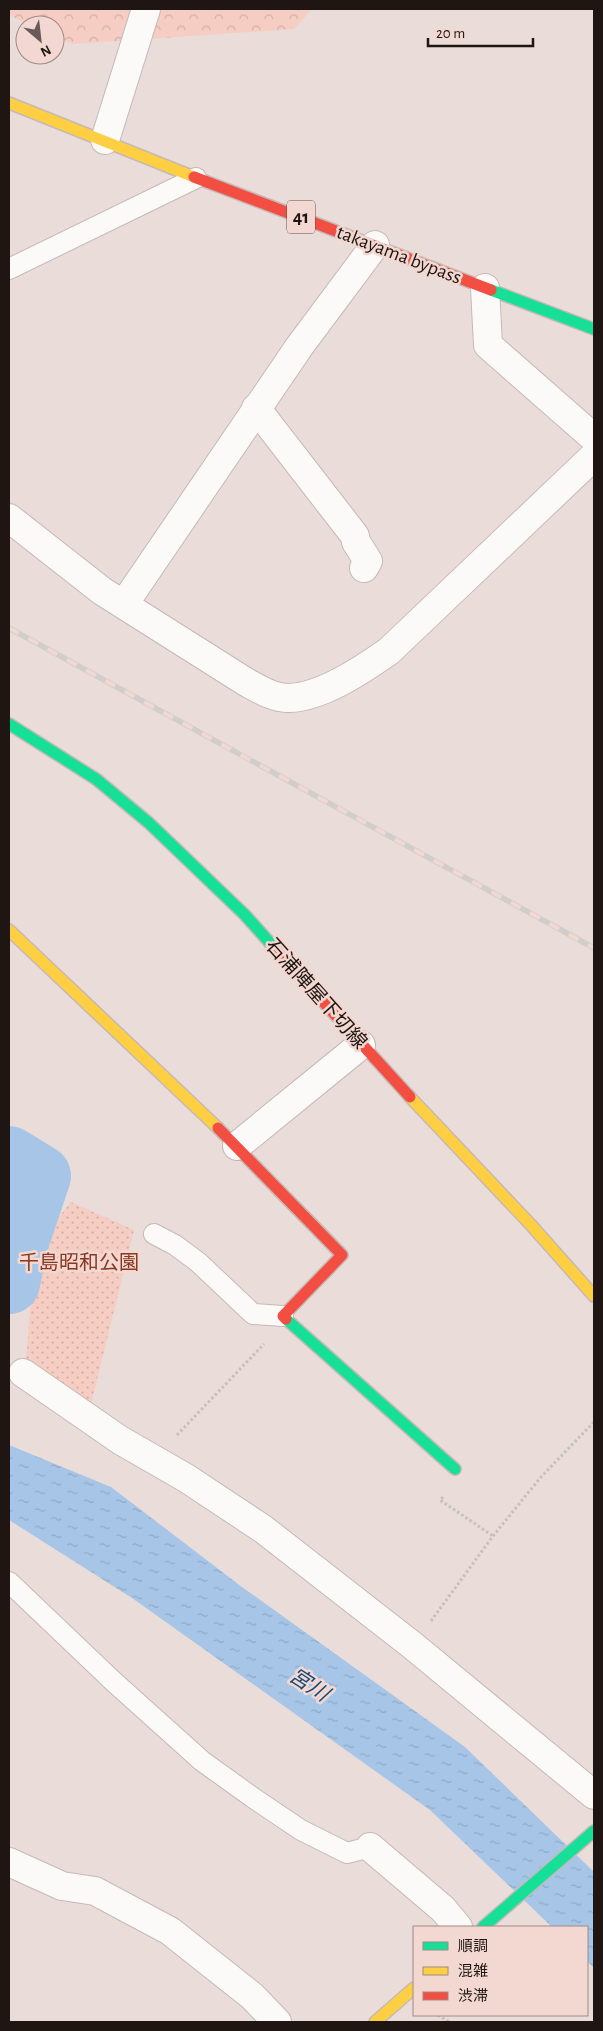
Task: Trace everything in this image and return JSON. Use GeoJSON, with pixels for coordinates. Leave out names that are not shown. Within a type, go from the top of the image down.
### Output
{"type":"FeatureCollection","features":[{"type":"Feature","properties":{"kind":"main road","name":"takayama bypass"},"geometry":{"type":"LineString","coordinates":[[9,103],[196,178],[594,329]]}},
{"type":"Feature","properties":{"kind":"main road","name":"石浦陣屋下切線"},"geometry":{"type":"LineString","coordinates":[[9,724],[96,780],[149,823],[245,915],[360,1045],[531,1225],[594,1296]]}},
{"type":"Feature","properties":{"kind":"main road"},"geometry":{"type":"LineString","coordinates":[[9,930],[237,1146],[342,1255],[285,1318],[455,1469]]}},
{"type":"Feature","properties":{"kind":"main road"},"geometry":{"type":"LineString","coordinates":[[476,1926],[594,1831]]}},
{"type":"Feature","properties":{"kind":"main road"},"geometry":{"type":"LineString","coordinates":[[375,2022],[413,1989]]}},
{"type":"Feature","properties":{"kind":"street"},"geometry":{"type":"LineString","coordinates":[[105,140],[146,9]]}},
{"type":"Feature","properties":{"kind":"street"},"geometry":{"type":"LineString","coordinates":[[124,604],[256,408],[375,245]]}},
{"type":"Feature","properties":{"kind":"street"},"geometry":{"type":"LineString","coordinates":[[485,288],[488,345],[594,438]]}},
{"type":"Feature","properties":{"kind":"street"},"geometry":{"type":"LineString","coordinates":[[256,408],[355,536],[356,542],[368,561],[364,568]]}},
{"type":"Feature","properties":{"kind":"street"},"geometry":{"type":"LineString","coordinates":[[9,518],[102,591],[246,682],[270,694],[288,698],[306,695],[327,687],[361,670],[389,651],[594,456]]}},
{"type":"Feature","properties":{"kind":"street"},"geometry":{"type":"LineString","coordinates":[[237,1146],[360,1045]]}},
{"type":"Feature","properties":{"kind":"street"},"geometry":{"type":"LineString","coordinates":[[16,1368],[120,1440],[186,1478],[263,1529],[412,1645],[594,1795]]}},
{"type":"Feature","properties":{"kind":"street"},"geometry":{"type":"LineString","coordinates":[[370,1847],[443,1909],[473,1926]]}},
{"type":"Feature","properties":{"kind":"street"},"geometry":{"type":"LineString","coordinates":[[9,1862],[62,1886],[95,1891],[170,1931],[252,1996],[277,2022]]}},
{"type":"Feature","properties":{"kind":"lane"},"geometry":{"type":"LineString","coordinates":[[9,269],[196,178]]}},
{"type":"Feature","properties":{"kind":"lane"},"geometry":{"type":"LineString","coordinates":[[154,1234],[175,1245],[198,1262],[252,1314],[285,1318]]}},
{"type":"Feature","properties":{"kind":"lane"},"geometry":{"type":"LineString","coordinates":[[9,1582],[114,1682],[202,1761],[301,1830],[347,1853],[370,1847]]}},
{"type":"Feature","properties":{"kind":"path"},"geometry":{"type":"LineString","coordinates":[[154,1459],[285,1318]]}},
{"type":"Feature","properties":{"kind":"path"},"geometry":{"type":"LineString","coordinates":[[412,1645],[493,1536],[541,1477],[594,1422]]}},
{"type":"Feature","properties":{"kind":"path"},"geometry":{"type":"LineString","coordinates":[[446,1493],[440,1500],[493,1536]]}},
{"type":"Feature","properties":{"kind":"green space"},"geometry":{"type":"Polygon","coordinates":[[[9,9],[312,9],[294,29],[73,44],[65,40],[65,15],[15,15],[15,18],[9,15],[9,9]]]}},
{"type":"Feature","properties":{"kind":"green space","name":"千島昭和公園"},"geometry":{"type":"Polygon","coordinates":[[[71,1202],[134,1230],[91,1404],[26,1361],[35,1246],[71,1202]]]}},
{"type":"Feature","properties":{"kind":"water","name":"宮川"},"geometry":{"type":"Polygon","coordinates":[[[9,1445],[111,1487],[242,1587],[465,1747],[594,1872],[594,1968],[588,1962],[588,1926],[551,1926],[430,1810],[132,1598],[9,1520],[9,1445]]]}},
{"type":"Feature","properties":{"kind":"waterway"},"geometry":{"type":"LineString","coordinates":[[9,1157],[40,1176],[17,1244],[9,1283]]}},
{"type":"Feature","properties":{"kind":"railway"},"geometry":{"type":"LineString","coordinates":[[9,628],[594,948]]}},
{"type":"Feature","properties":{"kind":"traffic: fast"},"geometry":{"type":"LineString","coordinates":[[491,290],[594,329]]}},
{"type":"Feature","properties":{"kind":"traffic: fast"},"geometry":{"type":"LineString","coordinates":[[9,724],[96,779],[149,823],[245,915],[278,952]]}},
{"type":"Feature","properties":{"kind":"traffic: fast"},"geometry":{"type":"LineString","coordinates":[[286,1319],[455,1469]]}},
{"type":"Feature","properties":{"kind":"traffic: fast"},"geometry":{"type":"LineString","coordinates":[[484,1926],[594,1831]]}},
{"type":"Feature","properties":{"kind":"traffic: slow"},"geometry":{"type":"LineString","coordinates":[[9,103],[194,177]]}},
{"type":"Feature","properties":{"kind":"traffic: slow"},"geometry":{"type":"LineString","coordinates":[[9,930],[218,1128]]}},
{"type":"Feature","properties":{"kind":"traffic: slow"},"geometry":{"type":"LineString","coordinates":[[410,1097],[531,1225],[594,1296]]}},
{"type":"Feature","properties":{"kind":"traffic: slow"},"geometry":{"type":"LineString","coordinates":[[375,2022],[413,1989]]}},
{"type":"Feature","properties":{"kind":"traffic: jam"},"geometry":{"type":"LineString","coordinates":[[194,177],[491,290]]}},
{"type":"Feature","properties":{"kind":"traffic: jam"},"geometry":{"type":"LineString","coordinates":[[278,952],[410,1097]]}},
{"type":"Feature","properties":{"kind":"traffic: jam"},"geometry":{"type":"LineString","coordinates":[[218,1128],[342,1255],[283,1316],[286,1319]]}}]}
